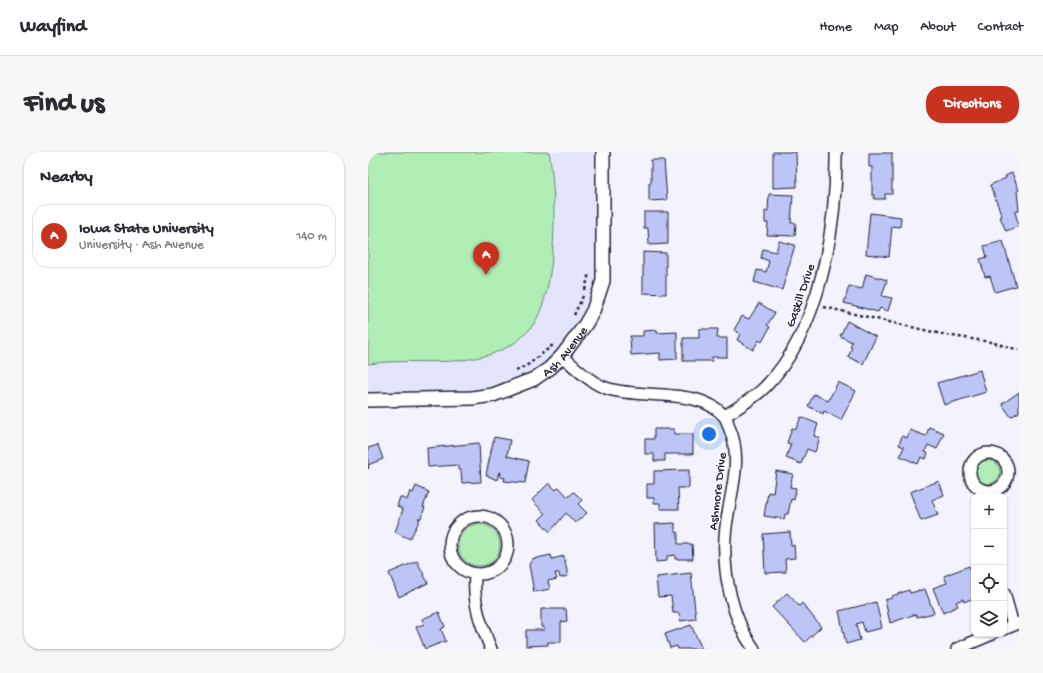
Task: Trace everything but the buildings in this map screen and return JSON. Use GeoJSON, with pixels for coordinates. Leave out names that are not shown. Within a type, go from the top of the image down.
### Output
{"type":"FeatureCollection","features":[{"type":"Feature","properties":{"kind":"street","name":"Ash Avenue"},"geometry":{"type":"LineString","coordinates":[[368,400],[472,398],[493,395],[534,379],[550,368],[562,356],[585,325],[596,304],[603,281],[604,152]]}},
{"type":"Feature","properties":{"kind":"street","name":"Gaskill Drive"},"geometry":{"type":"LineString","coordinates":[[725,416],[766,386],[779,371],[793,350],[807,319],[820,279],[833,227],[836,152]]}},
{"type":"Feature","properties":{"kind":"street"},"geometry":{"type":"LineString","coordinates":[[562,356],[588,377],[607,389],[633,393],[686,397],[701,401],[725,416]]}},
{"type":"Feature","properties":{"kind":"street","name":"Ashmore Drive"},"geometry":{"type":"LineString","coordinates":[[725,416],[737,451],[726,524],[725,561],[735,611],[744,635],[754,649]]}},
{"type":"Feature","properties":{"kind":"street"},"geometry":{"type":"LineString","coordinates":[[475,516],[484,516],[494,520],[501,527],[506,535],[508,545],[502,564],[494,570],[484,574],[475,575],[458,566],[450,550],[450,541],[453,532],[462,522],[475,516]]}},
{"type":"Feature","properties":{"kind":"street"},"geometry":{"type":"LineString","coordinates":[[475,575],[474,595],[481,623],[491,649]]}},
{"type":"Feature","properties":{"kind":"street"},"geometry":{"type":"LineString","coordinates":[[1006,601],[1012,626]]}},
{"type":"Feature","properties":{"kind":"street"},"geometry":{"type":"LineString","coordinates":[[957,649],[985,637]]}},
{"type":"Feature","properties":{"kind":"path"},"geometry":{"type":"LineString","coordinates":[[573,318],[586,289],[590,269]]}},
{"type":"Feature","properties":{"kind":"path"},"geometry":{"type":"LineString","coordinates":[[818,304],[826,308],[946,334],[991,342],[1019,350]]}},
{"type":"Feature","properties":{"kind":"path"},"geometry":{"type":"LineString","coordinates":[[515,372],[545,353],[557,340]]}},
{"type":"Feature","properties":{"kind":"shaded area"},"geometry":{"type":"Polygon","coordinates":[[[368,152],[603,152],[603,281],[562,356],[493,395],[368,400],[368,152]]]}},
{"type":"Feature","properties":{"kind":"green space"},"geometry":{"type":"Polygon","coordinates":[[[368,152],[549,152],[552,170],[554,216],[551,266],[547,289],[541,309],[533,325],[516,342],[495,353],[466,360],[438,362],[382,362],[368,364],[368,152]]]}},
{"type":"Feature","properties":{"kind":"green space"},"geometry":{"type":"Polygon","coordinates":[[[988,460],[996,464],[1000,472],[996,480],[988,484],[980,480],[976,472],[980,464],[988,460]]]}},
{"type":"Feature","properties":{"kind":"green space"},"geometry":{"type":"Polygon","coordinates":[[[479,524],[494,530],[500,545],[494,560],[479,566],[464,560],[458,545],[464,530],[479,524]]]}},
{"type":"Feature","properties":{"kind":"place","name":"Iowa State University"},"geometry":{"type":"Point","coordinates":[486,275]}}]}
